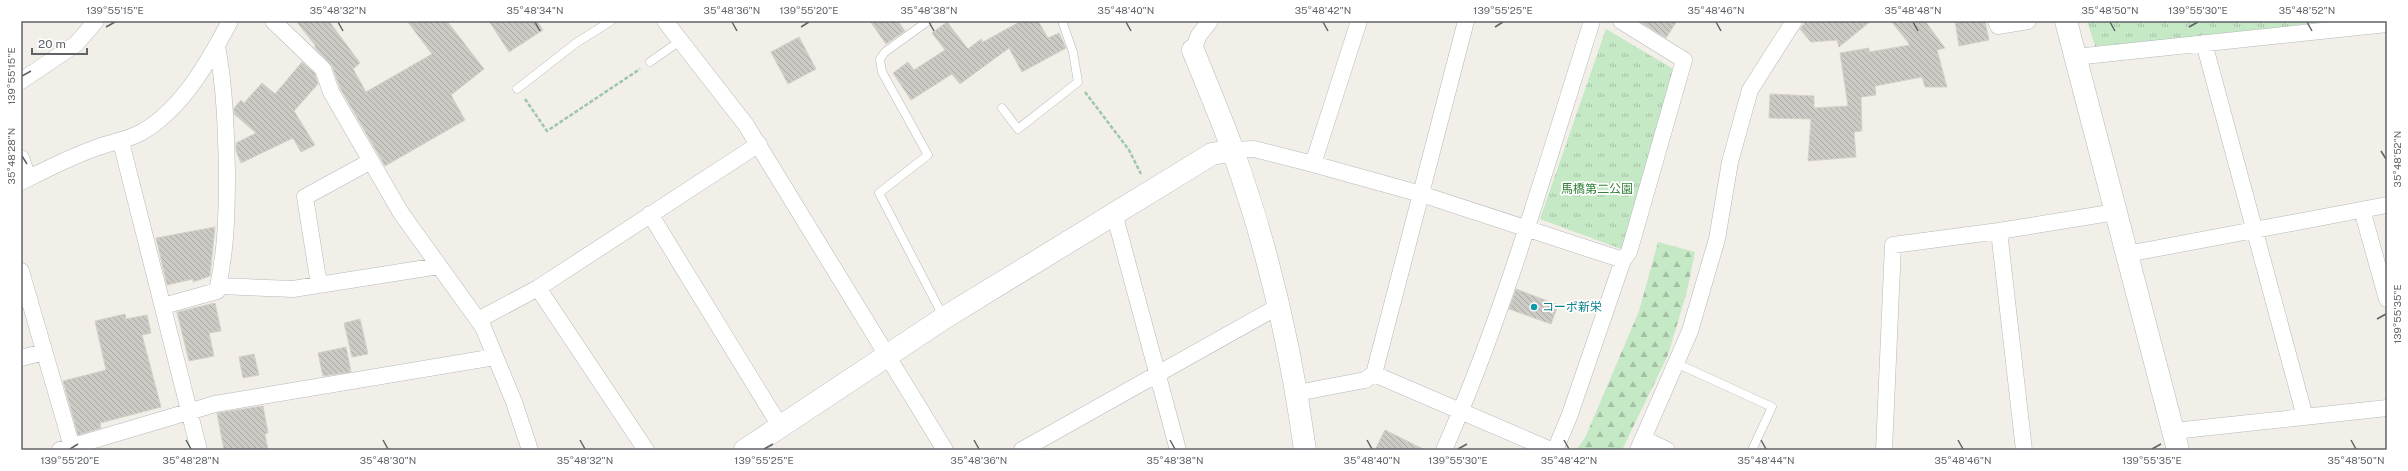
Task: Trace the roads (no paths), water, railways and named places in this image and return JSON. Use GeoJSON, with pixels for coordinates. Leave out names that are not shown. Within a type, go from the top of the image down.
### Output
{"type":"FeatureCollection","features":[{"type":"Feature","properties":{"kind":"street"},"geometry":{"type":"LineString","coordinates":[[21,81],[76,44],[96,21]]}},
{"type":"Feature","properties":{"kind":"street"},"geometry":{"type":"LineString","coordinates":[[21,158],[25,180],[37,172],[95,148],[121,142],[142,132],[166,114],[199,74],[217,46],[230,21]]}},
{"type":"Feature","properties":{"kind":"street"},"geometry":{"type":"LineString","coordinates":[[273,21],[323,69],[331,92],[401,213],[478,320],[514,402],[530,450]]}},
{"type":"Feature","properties":{"kind":"street"},"geometry":{"type":"LineString","coordinates":[[665,21],[758,144],[946,450]]}},
{"type":"Feature","properties":{"kind":"street"},"geometry":{"type":"LineString","coordinates":[[1210,21],[1199,35],[1193,50],[1233,150],[1257,223],[1279,306],[1297,393],[1305,450]]}},
{"type":"Feature","properties":{"kind":"street"},"geometry":{"type":"LineString","coordinates":[[1312,164],[1359,21]]}},
{"type":"Feature","properties":{"kind":"street"},"geometry":{"type":"LineString","coordinates":[[1297,393],[1365,380],[1374,374],[1466,21]]}},
{"type":"Feature","properties":{"kind":"street"},"geometry":{"type":"LineString","coordinates":[[1444,450],[1461,411],[1526,229],[1592,21]]}},
{"type":"Feature","properties":{"kind":"street"},"geometry":{"type":"LineString","coordinates":[[1555,450],[1569,417],[1623,260],[1628,252],[1654,168],[1684,60],[1621,21]]}},
{"type":"Feature","properties":{"kind":"street"},"geometry":{"type":"LineString","coordinates":[[1668,450],[1641,444],[1690,331],[1717,239],[1730,162],[1750,90],[1794,21]]}},
{"type":"Feature","properties":{"kind":"street"},"geometry":{"type":"LineString","coordinates":[[1996,21],[1998,26],[2028,21]]}},
{"type":"Feature","properties":{"kind":"street"},"geometry":{"type":"LineString","coordinates":[[2066,21],[2176,441],[2305,417],[2387,408]]}},
{"type":"Feature","properties":{"kind":"street"},"geometry":{"type":"LineString","coordinates":[[2075,57],[2387,24]]}},
{"type":"Feature","properties":{"kind":"street"},"geometry":{"type":"LineString","coordinates":[[2204,43],[2305,417]]}},
{"type":"Feature","properties":{"kind":"street"},"geometry":{"type":"LineString","coordinates":[[162,306],[218,291],[224,261],[227,152],[225,86],[217,46]]}},
{"type":"Feature","properties":{"kind":"street"},"geometry":{"type":"LineString","coordinates":[[121,142],[199,450]]}},
{"type":"Feature","properties":{"kind":"street"},"geometry":{"type":"LineString","coordinates":[[478,320],[538,288],[758,144]]}},
{"type":"Feature","properties":{"kind":"street"},"geometry":{"type":"LineString","coordinates":[[745,450],[944,318],[1212,154],[1233,150],[1254,149],[1421,194],[1623,260]]}},
{"type":"Feature","properties":{"kind":"street"},"geometry":{"type":"LineString","coordinates":[[319,285],[305,197],[371,161]]}},
{"type":"Feature","properties":{"kind":"street"},"geometry":{"type":"LineString","coordinates":[[2128,254],[2387,205]]}},
{"type":"Feature","properties":{"kind":"street"},"geometry":{"type":"LineString","coordinates":[[2362,210],[2387,299]]}},
{"type":"Feature","properties":{"kind":"street"},"geometry":{"type":"LineString","coordinates":[[1884,450],[1893,245],[1999,231],[2116,212]]}},
{"type":"Feature","properties":{"kind":"street"},"geometry":{"type":"LineString","coordinates":[[1114,213],[1178,450]]}},
{"type":"Feature","properties":{"kind":"street"},"geometry":{"type":"LineString","coordinates":[[650,214],[780,426]]}},
{"type":"Feature","properties":{"kind":"street"},"geometry":{"type":"LineString","coordinates":[[1999,231],[2024,450]]}},
{"type":"Feature","properties":{"kind":"street"},"geometry":{"type":"LineString","coordinates":[[219,286],[293,289],[439,266]]}},
{"type":"Feature","properties":{"kind":"street"},"geometry":{"type":"LineString","coordinates":[[21,271],[44,352],[66,448],[215,404],[495,356]]}},
{"type":"Feature","properties":{"kind":"street"},"geometry":{"type":"LineString","coordinates":[[538,288],[646,450]]}},
{"type":"Feature","properties":{"kind":"street"},"geometry":{"type":"LineString","coordinates":[[1022,450],[1045,444],[1157,375],[1279,306]]}},
{"type":"Feature","properties":{"kind":"street"},"geometry":{"type":"LineString","coordinates":[[21,358],[44,352]]}},
{"type":"Feature","properties":{"kind":"street"},"geometry":{"type":"LineString","coordinates":[[1374,374],[1551,450]]}},
{"type":"Feature","properties":{"kind":"lane"},"geometry":{"type":"LineString","coordinates":[[517,89],[576,43],[611,21]]}},
{"type":"Feature","properties":{"kind":"lane"},"geometry":{"type":"LineString","coordinates":[[928,21],[885,52],[880,59],[882,72],[928,155],[879,193],[944,318]]}},
{"type":"Feature","properties":{"kind":"lane"},"geometry":{"type":"LineString","coordinates":[[1002,108],[1018,128],[1078,82],[1074,52],[1062,21]]}},
{"type":"Feature","properties":{"kind":"lane"},"geometry":{"type":"LineString","coordinates":[[650,62],[680,41]]}},
{"type":"Feature","properties":{"kind":"lane"},"geometry":{"type":"LineString","coordinates":[[1676,363],[1772,407],[1752,450]]}},
{"type":"Feature","properties":{"kind":"place","name":"コーポ新栄"},"geometry":{"type":"Point","coordinates":[1534,307]}},
{"type":"Feature","properties":{"kind":"park label","name":"馬橋第二公園"},"geometry":{"type":"Point","coordinates":[1597,189]}}]}
